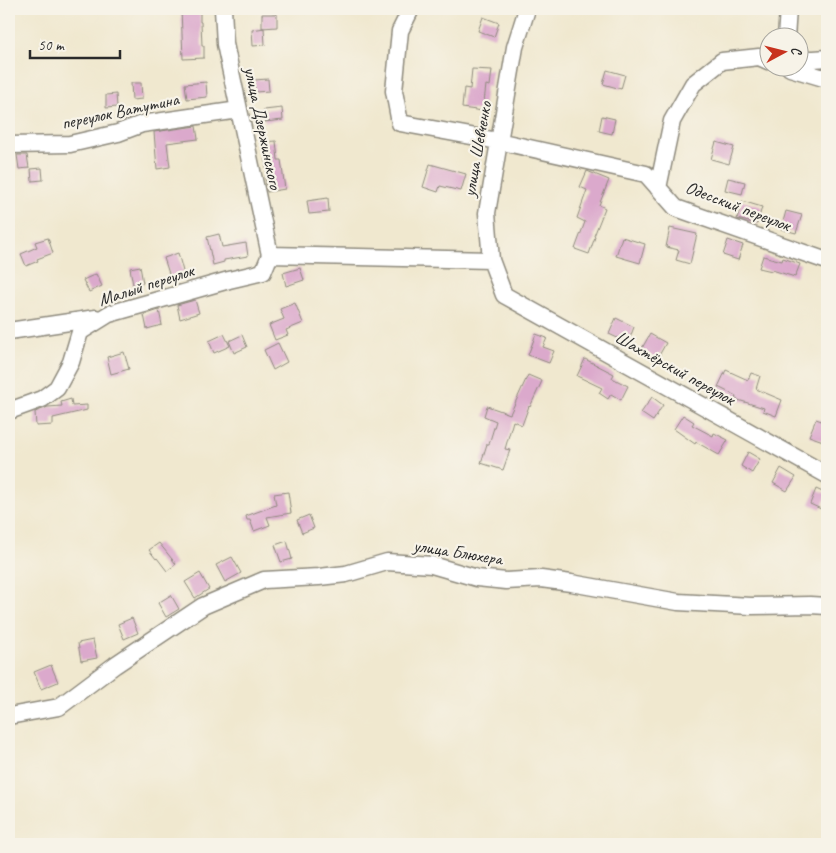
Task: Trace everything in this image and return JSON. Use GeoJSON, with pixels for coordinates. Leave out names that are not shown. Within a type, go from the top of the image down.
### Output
{"type":"FeatureCollection","features":[{"type":"Feature","properties":{"kind":"street","name":"улица Дзержинского"},"geometry":{"type":"LineString","coordinates":[[223,9],[225,44],[270,255]]}},
{"type":"Feature","properties":{"kind":"street","name":"Одесский переулок"},"geometry":{"type":"LineString","coordinates":[[411,9],[400,31],[394,91],[400,123],[498,141],[646,174],[676,208],[827,261]]}},
{"type":"Feature","properties":{"kind":"street","name":"улица Шевченко"},"geometry":{"type":"LineString","coordinates":[[504,295],[491,260],[487,213],[498,141],[516,47],[527,9]]}},
{"type":"Feature","properties":{"kind":"street"},"geometry":{"type":"LineString","coordinates":[[787,28],[788,9]]}},
{"type":"Feature","properties":{"kind":"street"},"geometry":{"type":"LineString","coordinates":[[658,188],[672,121],[693,84],[722,61],[758,57]]}},
{"type":"Feature","properties":{"kind":"street"},"geometry":{"type":"LineString","coordinates":[[808,60],[827,58]]}},
{"type":"Feature","properties":{"kind":"street"},"geometry":{"type":"LineString","coordinates":[[808,73],[827,79]]}},
{"type":"Feature","properties":{"kind":"street","name":"переулок Ватутина"},"geometry":{"type":"LineString","coordinates":[[9,145],[70,144],[118,133],[142,124],[239,110]]}},
{"type":"Feature","properties":{"kind":"street"},"geometry":{"type":"LineString","coordinates":[[270,255],[491,260]]}},
{"type":"Feature","properties":{"kind":"street","name":"Малый переулок"},"geometry":{"type":"LineString","coordinates":[[9,411],[42,399],[58,388],[71,362],[80,332],[106,316],[211,285],[263,272],[270,255]]}},
{"type":"Feature","properties":{"kind":"street","name":"Шахтёрский переулок"},"geometry":{"type":"LineString","coordinates":[[504,295],[827,476]]}},
{"type":"Feature","properties":{"kind":"street"},"geometry":{"type":"LineString","coordinates":[[9,330],[106,316]]}},
{"type":"Feature","properties":{"kind":"street","name":"улица Блюхера"},"geometry":{"type":"LineString","coordinates":[[9,716],[59,707],[115,665],[203,606],[264,580],[346,574],[387,562],[432,565],[477,578],[506,581],[541,579],[571,583],[678,602],[751,606],[827,606]]}},
{"type":"Feature","properties":{"kind":"building"},"geometry":{"type":"Polygon","coordinates":[[[181,9],[200,9],[204,58],[183,59],[181,9]]]}},
{"type":"Feature","properties":{"kind":"building"},"geometry":{"type":"Polygon","coordinates":[[[262,14],[277,14],[277,27],[262,28],[262,14]]]}},
{"type":"Feature","properties":{"kind":"building"},"geometry":{"type":"Polygon","coordinates":[[[483,17],[499,23],[494,37],[478,31],[483,17]]]}},
{"type":"Feature","properties":{"kind":"building"},"geometry":{"type":"Polygon","coordinates":[[[264,28],[265,45],[253,46],[252,30],[264,28]]]}},
{"type":"Feature","properties":{"kind":"building"},"geometry":{"type":"Polygon","coordinates":[[[472,69],[492,70],[490,86],[486,85],[483,111],[462,108],[464,88],[470,89],[472,69]]]}},
{"type":"Feature","properties":{"kind":"building"},"geometry":{"type":"Polygon","coordinates":[[[607,70],[625,75],[621,89],[603,84],[607,70]]]}},
{"type":"Feature","properties":{"kind":"building"},"geometry":{"type":"Polygon","coordinates":[[[268,79],[269,91],[255,92],[254,80],[268,79]]]}},
{"type":"Feature","properties":{"kind":"building"},"geometry":{"type":"Polygon","coordinates":[[[206,82],[207,97],[187,99],[185,84],[206,82]]]}},
{"type":"Feature","properties":{"kind":"building"},"geometry":{"type":"Polygon","coordinates":[[[131,83],[141,83],[142,99],[132,100],[131,83]]]}},
{"type":"Feature","properties":{"kind":"building"},"geometry":{"type":"Polygon","coordinates":[[[116,94],[117,107],[106,108],[106,95],[116,94]]]}},
{"type":"Feature","properties":{"kind":"building"},"geometry":{"type":"Polygon","coordinates":[[[282,108],[283,120],[265,122],[264,110],[282,108]]]}},
{"type":"Feature","properties":{"kind":"building"},"geometry":{"type":"Polygon","coordinates":[[[602,116],[615,119],[612,134],[599,131],[602,116]]]}},
{"type":"Feature","properties":{"kind":"building"},"geometry":{"type":"Polygon","coordinates":[[[196,126],[198,139],[167,143],[170,167],[157,169],[154,132],[196,126]]]}},
{"type":"Feature","properties":{"kind":"building"},"geometry":{"type":"Polygon","coordinates":[[[276,141],[278,160],[281,160],[285,189],[267,192],[263,142],[276,141]]]}},
{"type":"Feature","properties":{"kind":"building"},"geometry":{"type":"Polygon","coordinates":[[[716,142],[734,147],[729,164],[711,159],[716,142]]]}},
{"type":"Feature","properties":{"kind":"building"},"geometry":{"type":"Polygon","coordinates":[[[17,155],[27,155],[29,168],[19,169],[17,155]]]}},
{"type":"Feature","properties":{"kind":"building"},"geometry":{"type":"Polygon","coordinates":[[[430,164],[466,174],[461,191],[440,186],[438,192],[423,187],[430,164]]]}},
{"type":"Feature","properties":{"kind":"building"},"geometry":{"type":"Polygon","coordinates":[[[42,168],[43,180],[32,181],[31,169],[42,168]]]}},
{"type":"Feature","properties":{"kind":"building"},"geometry":{"type":"Polygon","coordinates":[[[587,171],[609,180],[599,205],[605,208],[589,254],[575,249],[585,222],[577,218],[587,190],[580,187],[587,171]]]}},
{"type":"Feature","properties":{"kind":"building"},"geometry":{"type":"Polygon","coordinates":[[[728,178],[745,182],[742,194],[725,190],[728,178]]]}},
{"type":"Feature","properties":{"kind":"building"},"geometry":{"type":"Polygon","coordinates":[[[328,198],[329,212],[309,214],[307,201],[328,198]]]}},
{"type":"Feature","properties":{"kind":"building"},"geometry":{"type":"Polygon","coordinates":[[[742,201],[762,207],[757,224],[737,219],[742,201]]]}},
{"type":"Feature","properties":{"kind":"building"},"geometry":{"type":"Polygon","coordinates":[[[786,211],[802,215],[796,233],[781,229],[786,211]]]}},
{"type":"Feature","properties":{"kind":"building"},"geometry":{"type":"Polygon","coordinates":[[[670,228],[697,234],[690,264],[676,260],[679,250],[666,247],[670,228]]]}},
{"type":"Feature","properties":{"kind":"building"},"geometry":{"type":"Polygon","coordinates":[[[219,234],[222,247],[246,243],[248,256],[224,260],[224,262],[213,265],[207,237],[219,234]]]}},
{"type":"Feature","properties":{"kind":"building"},"geometry":{"type":"Polygon","coordinates":[[[622,237],[645,244],[640,263],[616,256],[622,237]]]}},
{"type":"Feature","properties":{"kind":"building"},"geometry":{"type":"Polygon","coordinates":[[[48,238],[53,253],[37,259],[38,261],[26,266],[21,254],[37,247],[35,242],[48,238]]]}},
{"type":"Feature","properties":{"kind":"building"},"geometry":{"type":"Polygon","coordinates":[[[728,240],[743,245],[738,260],[723,255],[728,240]]]}},
{"type":"Feature","properties":{"kind":"building"},"geometry":{"type":"Polygon","coordinates":[[[178,253],[184,275],[171,280],[164,258],[178,253]]]}},
{"type":"Feature","properties":{"kind":"building"},"geometry":{"type":"Polygon","coordinates":[[[763,256],[782,261],[783,258],[800,264],[795,277],[759,268],[763,256]]]}},
{"type":"Feature","properties":{"kind":"building"},"geometry":{"type":"Polygon","coordinates":[[[140,266],[143,283],[133,285],[130,268],[140,266]]]}},
{"type":"Feature","properties":{"kind":"building"},"geometry":{"type":"Polygon","coordinates":[[[300,268],[304,280],[286,286],[283,273],[300,268]]]}},
{"type":"Feature","properties":{"kind":"building"},"geometry":{"type":"Polygon","coordinates":[[[96,274],[102,286],[89,292],[83,280],[96,274]]]}},
{"type":"Feature","properties":{"kind":"building"},"geometry":{"type":"Polygon","coordinates":[[[195,300],[199,313],[180,319],[177,305],[195,300]]]}},
{"type":"Feature","properties":{"kind":"building"},"geometry":{"type":"Polygon","coordinates":[[[295,303],[303,323],[286,330],[288,335],[275,340],[269,325],[284,319],[280,309],[295,303]]]}},
{"type":"Feature","properties":{"kind":"building"},"geometry":{"type":"Polygon","coordinates":[[[159,310],[162,325],[147,329],[144,315],[159,310]]]}},
{"type":"Feature","properties":{"kind":"building"},"geometry":{"type":"Polygon","coordinates":[[[616,318],[634,327],[628,343],[609,334],[616,318]]]}},
{"type":"Feature","properties":{"kind":"building"},"geometry":{"type":"Polygon","coordinates":[[[224,334],[230,346],[214,353],[209,341],[224,334]]]}},
{"type":"Feature","properties":{"kind":"building"},"geometry":{"type":"Polygon","coordinates":[[[536,334],[547,338],[543,347],[554,351],[549,363],[528,355],[536,334]]]}},
{"type":"Feature","properties":{"kind":"building"},"geometry":{"type":"Polygon","coordinates":[[[650,334],[666,343],[657,359],[641,350],[650,334]]]}},
{"type":"Feature","properties":{"kind":"building"},"geometry":{"type":"Polygon","coordinates":[[[242,335],[247,347],[234,353],[229,341],[242,335]]]}},
{"type":"Feature","properties":{"kind":"building"},"geometry":{"type":"Polygon","coordinates":[[[278,343],[287,362],[273,370],[264,350],[278,343]]]}},
{"type":"Feature","properties":{"kind":"building"},"geometry":{"type":"Polygon","coordinates":[[[124,352],[129,369],[111,374],[107,357],[124,352]]]}},
{"type":"Feature","properties":{"kind":"building"},"geometry":{"type":"Polygon","coordinates":[[[585,359],[614,374],[612,378],[628,386],[621,400],[611,394],[608,399],[599,393],[602,388],[577,376],[585,359]]]}},
{"type":"Feature","properties":{"kind":"building"},"geometry":{"type":"Polygon","coordinates":[[[726,370],[748,380],[751,373],[760,376],[756,389],[782,400],[776,416],[763,411],[764,408],[735,399],[736,396],[718,387],[726,370]]]}},
{"type":"Feature","properties":{"kind":"building"},"geometry":{"type":"Polygon","coordinates":[[[528,375],[542,381],[522,425],[513,421],[505,449],[510,450],[503,470],[481,463],[496,421],[484,416],[487,406],[510,414],[528,375]]]}},
{"type":"Feature","properties":{"kind":"building"},"geometry":{"type":"Polygon","coordinates":[[[652,397],[663,405],[653,421],[641,413],[652,397]]]}},
{"type":"Feature","properties":{"kind":"building"},"geometry":{"type":"Polygon","coordinates":[[[71,399],[72,406],[87,405],[87,410],[53,418],[53,425],[36,426],[35,412],[48,407],[62,406],[61,402],[71,399]]]}},
{"type":"Feature","properties":{"kind":"building"},"geometry":{"type":"Polygon","coordinates":[[[683,415],[694,422],[692,425],[713,436],[714,433],[728,440],[719,455],[696,442],[695,444],[674,429],[683,415]]]}},
{"type":"Feature","properties":{"kind":"building"},"geometry":{"type":"Polygon","coordinates":[[[816,419],[827,423],[827,431],[823,441],[809,436],[816,419]]]}},
{"type":"Feature","properties":{"kind":"building"},"geometry":{"type":"Polygon","coordinates":[[[748,452],[760,459],[752,473],[741,466],[748,452]]]}},
{"type":"Feature","properties":{"kind":"building"},"geometry":{"type":"Polygon","coordinates":[[[781,468],[796,477],[787,491],[773,483],[781,468]]]}},
{"type":"Feature","properties":{"kind":"building"},"geometry":{"type":"Polygon","coordinates":[[[816,489],[827,494],[821,509],[810,504],[816,489]]]}},
{"type":"Feature","properties":{"kind":"building"},"geometry":{"type":"Polygon","coordinates":[[[288,492],[291,513],[267,517],[270,525],[254,531],[250,520],[247,520],[246,516],[276,505],[274,494],[288,492]]]}},
{"type":"Feature","properties":{"kind":"building"},"geometry":{"type":"Polygon","coordinates":[[[309,515],[314,528],[302,533],[297,520],[309,515]]]}},
{"type":"Feature","properties":{"kind":"building"},"geometry":{"type":"Polygon","coordinates":[[[287,541],[292,559],[281,562],[275,545],[287,541]]]}},
{"type":"Feature","properties":{"kind":"building"},"geometry":{"type":"Polygon","coordinates":[[[159,543],[176,564],[167,571],[149,550],[159,543]]]}},
{"type":"Feature","properties":{"kind":"building"},"geometry":{"type":"Polygon","coordinates":[[[232,557],[241,573],[225,582],[216,565],[232,557]]]}},
{"type":"Feature","properties":{"kind":"building"},"geometry":{"type":"Polygon","coordinates":[[[200,573],[209,589],[195,598],[185,582],[200,573]]]}},
{"type":"Feature","properties":{"kind":"building"},"geometry":{"type":"Polygon","coordinates":[[[171,595],[179,609],[166,617],[158,603],[171,595]]]}},
{"type":"Feature","properties":{"kind":"building"},"geometry":{"type":"Polygon","coordinates":[[[132,618],[138,633],[124,639],[118,624],[132,618]]]}},
{"type":"Feature","properties":{"kind":"building"},"geometry":{"type":"Polygon","coordinates":[[[93,640],[97,658],[81,661],[78,643],[93,640]]]}},
{"type":"Feature","properties":{"kind":"building"},"geometry":{"type":"Polygon","coordinates":[[[51,665],[58,682],[41,689],[34,672],[51,665]]]}}]}
